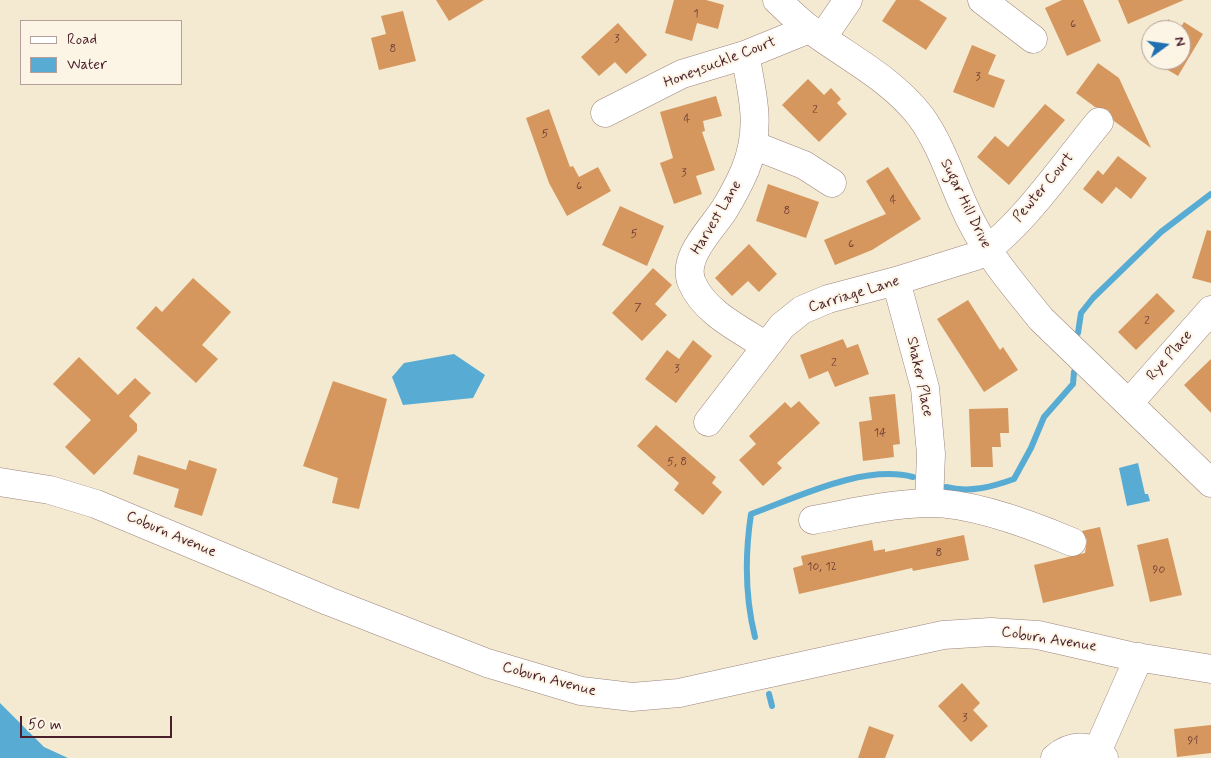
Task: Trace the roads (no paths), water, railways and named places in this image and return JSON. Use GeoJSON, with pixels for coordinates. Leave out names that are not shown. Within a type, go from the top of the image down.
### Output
{"type":"FeatureCollection","features":[{"type":"Feature","properties":{"kind":"street","name":"Sugar Hill Drive"},"geometry":{"type":"LineString","coordinates":[[777,0],[815,34],[881,78],[907,100],[933,136],[972,223],[987,250],[1041,319],[1211,483]]}},
{"type":"Feature","properties":{"kind":"street"},"geometry":{"type":"LineString","coordinates":[[815,34],[848,0]]}},
{"type":"Feature","properties":{"kind":"street"},"geometry":{"type":"LineString","coordinates":[[982,0],[1033,39]]}},
{"type":"Feature","properties":{"kind":"street","name":"Honeysuckle Court"},"geometry":{"type":"LineString","coordinates":[[605,113],[682,74],[815,34]]}},
{"type":"Feature","properties":{"kind":"street","name":"Harvest Lane"},"geometry":{"type":"LineString","coordinates":[[745,54],[756,121],[753,145],[736,190],[696,249],[690,266],[690,274],[691,282],[711,310],[766,346]]}},
{"type":"Feature","properties":{"kind":"street","name":"Pewter Court"},"geometry":{"type":"LineString","coordinates":[[987,250],[1005,234],[1032,204],[1099,122]]}},
{"type":"Feature","properties":{"kind":"street"},"geometry":{"type":"LineString","coordinates":[[753,145],[804,165],[832,183]]}},
{"type":"Feature","properties":{"kind":"street","name":"Carriage Lane"},"geometry":{"type":"LineString","coordinates":[[708,422],[782,326],[802,310],[828,299],[896,282],[976,256],[987,250]]}},
{"type":"Feature","properties":{"kind":"street","name":"Shaker Place"},"geometry":{"type":"LineString","coordinates":[[896,282],[927,405],[931,454],[929,503]]}},
{"type":"Feature","properties":{"kind":"street","name":"Rye Place"},"geometry":{"type":"LineString","coordinates":[[1129,403],[1211,310]]}},
{"type":"Feature","properties":{"kind":"street","name":"Coburn Avenue"},"geometry":{"type":"LineString","coordinates":[[0,482],[50,490],[96,504],[328,601],[487,662],[581,691],[656,696],[705,689],[943,635],[967,632],[1038,635],[1139,657],[1211,669]]}},
{"type":"Feature","properties":{"kind":"street"},"geometry":{"type":"LineString","coordinates":[[813,520],[868,510],[929,503],[969,509],[1004,518],[1039,528],[1072,542]]}},
{"type":"Feature","properties":{"kind":"street"},"geometry":{"type":"LineString","coordinates":[[1055,758],[1074,747],[1100,755],[1139,657]]}},
{"type":"Feature","properties":{"kind":"water"},"geometry":{"type":"Polygon","coordinates":[[[454,354],[485,375],[473,398],[403,405],[392,377],[404,363],[454,354]]]}},
{"type":"Feature","properties":{"kind":"water"},"geometry":{"type":"Polygon","coordinates":[[[1138,463],[1145,494],[1148,494],[1150,501],[1127,506],[1119,468],[1138,463]]]}},
{"type":"Feature","properties":{"kind":"water"},"geometry":{"type":"Polygon","coordinates":[[[0,703],[44,747],[68,758],[0,758],[0,703]]]}},
{"type":"Feature","properties":{"kind":"waterway"},"geometry":{"type":"LineString","coordinates":[[1078,333],[1081,313],[1093,298],[1161,232],[1211,194]]}},
{"type":"Feature","properties":{"kind":"waterway"},"geometry":{"type":"LineString","coordinates":[[946,487],[972,489],[1014,479],[1031,448],[1044,417],[1073,384],[1074,372]]}},
{"type":"Feature","properties":{"kind":"waterway"},"geometry":{"type":"LineString","coordinates":[[755,637],[749,607],[747,576],[751,514],[831,484],[874,475],[894,474],[913,477]]}},
{"type":"Feature","properties":{"kind":"waterway"},"geometry":{"type":"LineString","coordinates":[[769,694],[772,706]]}}]}
